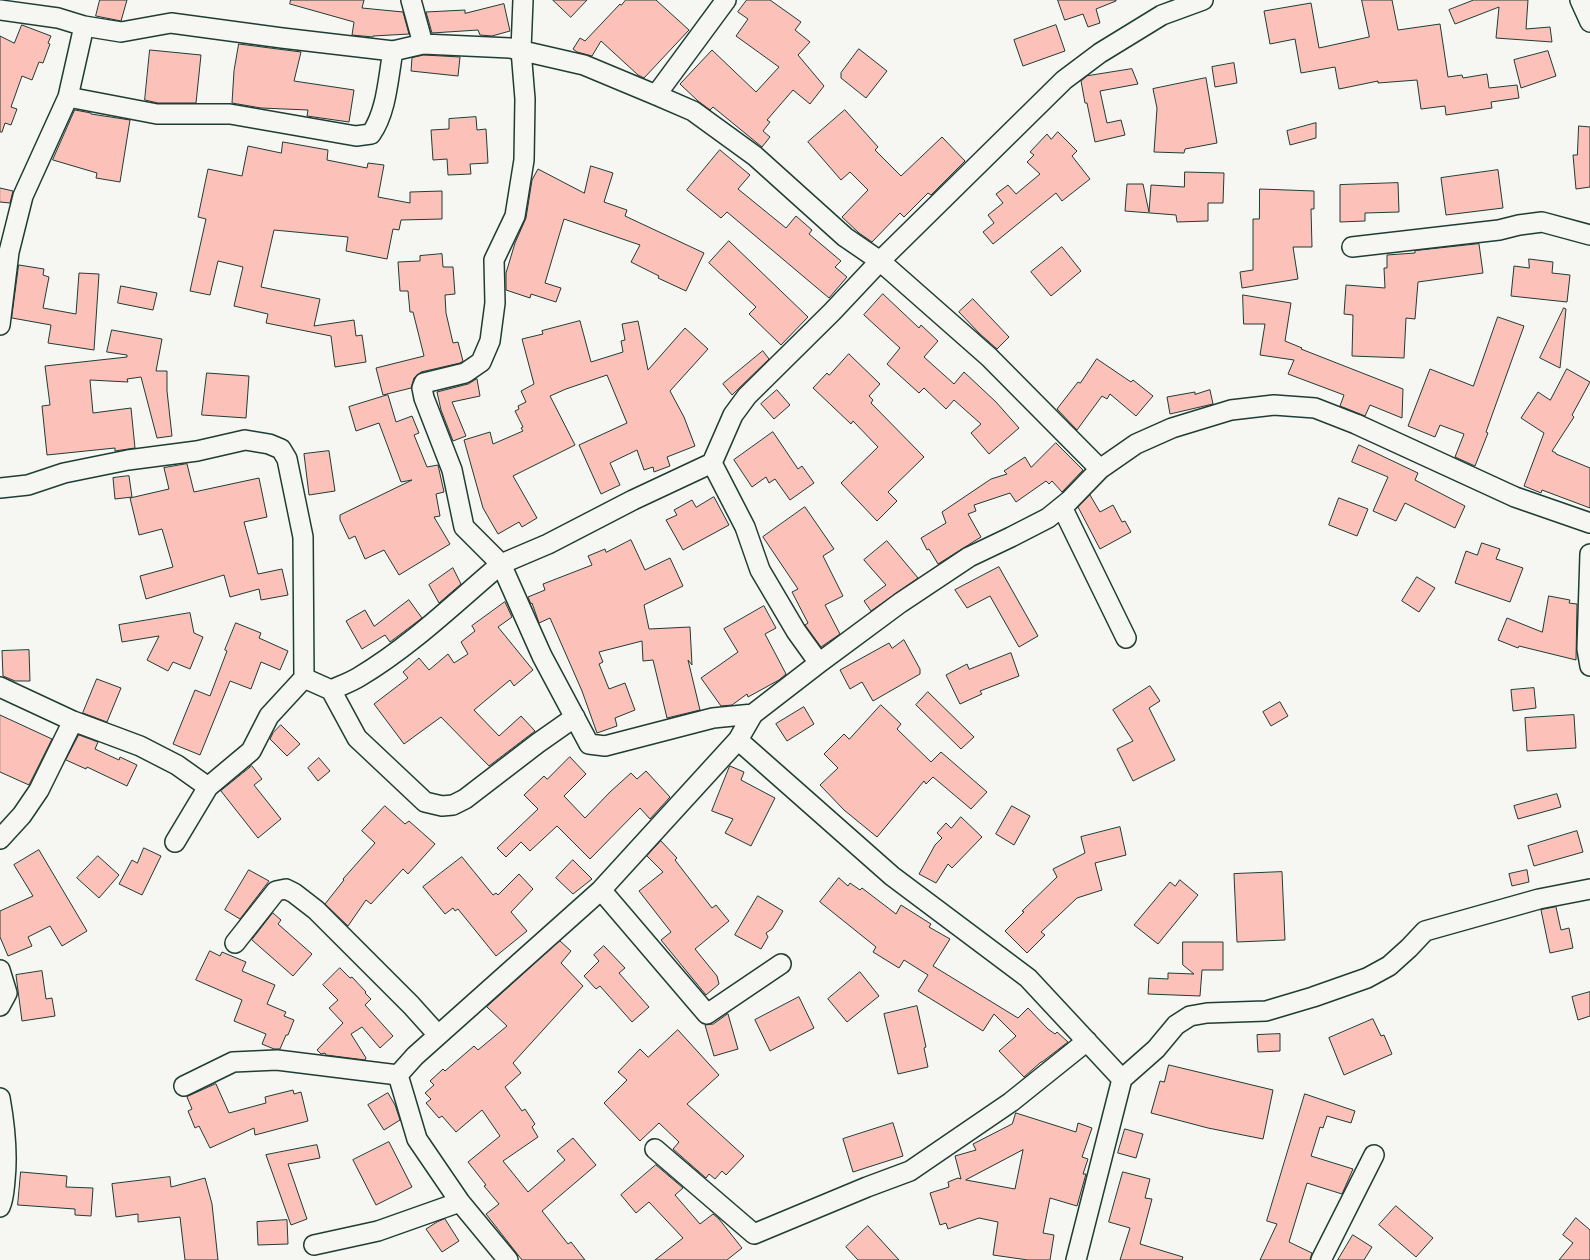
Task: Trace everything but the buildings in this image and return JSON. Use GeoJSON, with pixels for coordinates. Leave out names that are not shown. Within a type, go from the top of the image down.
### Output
{"type":"FeatureCollection","features":[{"type":"Feature","properties":{"kind":"street"},"geometry":{"type":"LineString","coordinates":[[411,0],[423,44]]}},
{"type":"Feature","properties":{"kind":"street"},"geometry":{"type":"LineString","coordinates":[[523,0],[521,50],[526,99],[524,160],[515,216],[494,260],[495,303],[490,340],[481,362],[465,372],[424,383],[422,388],[424,398],[452,470],[464,527],[501,564],[542,656],[589,744],[605,746],[713,718],[753,714]]}},
{"type":"Feature","properties":{"kind":"street"},"geometry":{"type":"LineString","coordinates":[[656,95],[726,0]]}},
{"type":"Feature","properties":{"kind":"street"},"geometry":{"type":"LineString","coordinates":[[331,690],[358,678],[399,650],[501,564],[548,544],[633,500],[712,463],[733,415],[747,396],[832,312],[880,261],[1064,80],[1100,53],[1162,15],[1203,0]]}},
{"type":"Feature","properties":{"kind":"street"},"geometry":{"type":"LineString","coordinates":[[1580,0],[1590,22]]}},
{"type":"Feature","properties":{"kind":"street"},"geometry":{"type":"LineString","coordinates":[[0,10],[58,18],[84,26],[121,32],[171,23],[393,51],[423,44],[510,48],[584,65],[656,95],[693,111],[747,150],[845,237],[880,261],[990,357],[1100,469]]}},
{"type":"Feature","properties":{"kind":"street"},"geometry":{"type":"LineString","coordinates":[[0,325],[9,252],[23,196],[68,97],[84,26]]}},
{"type":"Feature","properties":{"kind":"street"},"geometry":{"type":"LineString","coordinates":[[68,97],[157,114],[230,114],[356,136],[371,134],[378,124],[384,103],[393,51]]}},
{"type":"Feature","properties":{"kind":"street"},"geometry":{"type":"LineString","coordinates":[[1352,247],[1499,230],[1542,222],[1590,235]]}},
{"type":"Feature","properties":{"kind":"street"},"geometry":{"type":"LineString","coordinates":[[398,1075],[438,1035],[601,890],[738,740],[753,714],[900,604],[969,557],[1011,538],[1048,518],[1069,502],[1100,469],[1136,444],[1172,428],[1231,410],[1274,405],[1315,408],[1356,424],[1515,497],[1590,523]]}},
{"type":"Feature","properties":{"kind":"street"},"geometry":{"type":"LineString","coordinates":[[0,488],[28,485],[64,473],[128,460],[197,451],[245,440],[268,444],[281,449],[287,459],[303,537],[304,678],[269,716],[251,751],[208,787],[175,842]]}},
{"type":"Feature","properties":{"kind":"street"},"geometry":{"type":"LineString","coordinates":[[712,463],[745,527],[760,570],[796,631],[819,663]]}},
{"type":"Feature","properties":{"kind":"street"},"geometry":{"type":"LineString","coordinates":[[1062,507],[1126,638]]}},
{"type":"Feature","properties":{"kind":"street"},"geometry":{"type":"LineString","coordinates":[[1590,554],[1587,649],[1590,666]]}},
{"type":"Feature","properties":{"kind":"street"},"geometry":{"type":"LineString","coordinates":[[304,678],[331,690],[357,738],[426,802],[442,806],[453,805],[465,799],[574,717]]}},
{"type":"Feature","properties":{"kind":"street"},"geometry":{"type":"LineString","coordinates":[[0,687],[73,721],[140,746],[177,765],[208,787]]}},
{"type":"Feature","properties":{"kind":"street"},"geometry":{"type":"LineString","coordinates":[[0,839],[22,815],[39,790],[73,721]]}},
{"type":"Feature","properties":{"kind":"street"},"geometry":{"type":"LineString","coordinates":[[738,740],[892,876],[1028,978],[1122,1079]]}},
{"type":"Feature","properties":{"kind":"street"},"geometry":{"type":"LineString","coordinates":[[235,943],[276,891],[286,889],[316,910],[339,932],[412,1005],[438,1035]]}},
{"type":"Feature","properties":{"kind":"street"},"geometry":{"type":"LineString","coordinates":[[1076,1260],[1122,1079],[1156,1049],[1176,1025],[1190,1016],[1207,1013],[1266,1011],[1313,997],[1366,978],[1389,966],[1424,931],[1539,899],[1590,889]]}},
{"type":"Feature","properties":{"kind":"street"},"geometry":{"type":"LineString","coordinates":[[601,890],[707,1014],[781,964]]}},
{"type":"Feature","properties":{"kind":"street"},"geometry":{"type":"LineString","coordinates":[[0,970],[7,993],[0,1006]]}},
{"type":"Feature","properties":{"kind":"street"},"geometry":{"type":"LineString","coordinates":[[655,1149],[754,1234],[866,1187],[910,1171],[1012,1102],[1087,1041]]}},
{"type":"Feature","properties":{"kind":"street"},"geometry":{"type":"LineString","coordinates":[[184,1086],[233,1062],[277,1060],[398,1075]]}},
{"type":"Feature","properties":{"kind":"street"},"geometry":{"type":"LineString","coordinates":[[398,1075],[417,1138],[460,1202],[508,1260]]}},
{"type":"Feature","properties":{"kind":"street"},"geometry":{"type":"LineString","coordinates":[[0,1098],[6,1135],[7,1165],[3,1200],[0,1207]]}},
{"type":"Feature","properties":{"kind":"street"},"geometry":{"type":"LineString","coordinates":[[1321,1260],[1374,1155]]}},
{"type":"Feature","properties":{"kind":"street"},"geometry":{"type":"LineString","coordinates":[[314,1245],[378,1231],[460,1202]]}}]}
